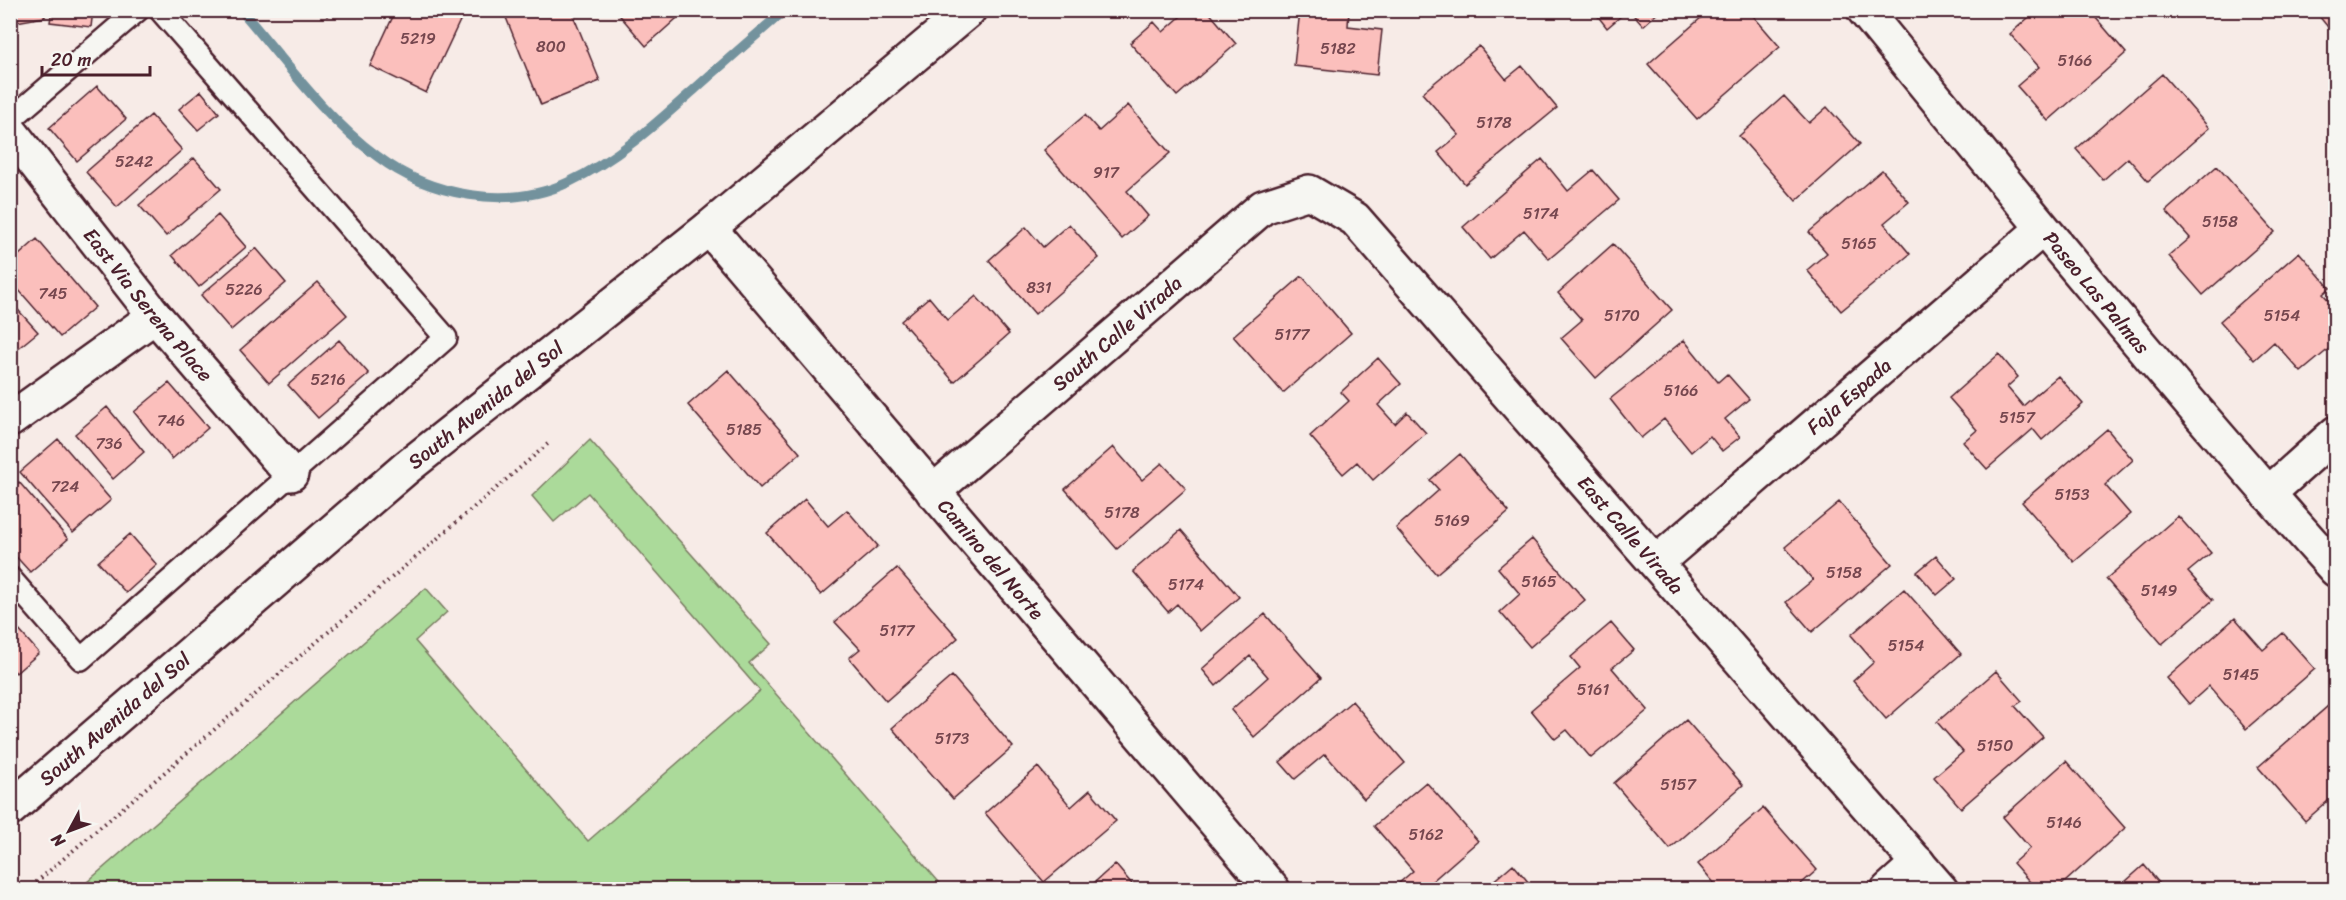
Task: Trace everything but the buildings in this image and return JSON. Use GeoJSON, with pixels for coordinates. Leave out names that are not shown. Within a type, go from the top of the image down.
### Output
{"type":"FeatureCollection","features":[{"type":"Feature","properties":{"kind":"street","name":"South Avenida del Sol"},"geometry":{"type":"LineString","coordinates":[[10,809],[406,468],[709,228],[969,10]]}},
{"type":"Feature","properties":{"kind":"street","name":"Paseo Las Palmas"},"geometry":{"type":"LineString","coordinates":[[1864,10],[2042,229],[2268,494],[2336,570]]}},
{"type":"Feature","properties":{"kind":"street","name":"East Via Serena Place"},"geometry":{"type":"LineString","coordinates":[[10,131],[155,316],[291,474]]}},
{"type":"Feature","properties":{"kind":"street","name":"South Calle Virada"},"geometry":{"type":"LineString","coordinates":[[933,492],[1263,207],[1309,192]]}},
{"type":"Feature","properties":{"kind":"street","name":"East Calle Virada"},"geometry":{"type":"LineString","coordinates":[[1309,192],[1355,219],[1941,890]]}},
{"type":"Feature","properties":{"kind":"street","name":"Camino del Norte"},"geometry":{"type":"LineString","coordinates":[[709,228],[1273,890]]}},
{"type":"Feature","properties":{"kind":"street","name":"Faja Espada"},"geometry":{"type":"LineString","coordinates":[[1656,562],[2042,229]]}},
{"type":"Feature","properties":{"kind":"street"},"geometry":{"type":"LineString","coordinates":[[10,420],[155,316]]}},
{"type":"Feature","properties":{"kind":"street"},"geometry":{"type":"LineString","coordinates":[[2268,494],[2336,433]]}},
{"type":"Feature","properties":{"kind":"street"},"geometry":{"type":"LineString","coordinates":[[1888,890],[1918,863]]}},
{"type":"Feature","properties":{"kind":"lane"},"geometry":{"type":"LineString","coordinates":[[10,120],[138,10]]}},
{"type":"Feature","properties":{"kind":"lane"},"geometry":{"type":"LineString","coordinates":[[10,578],[81,659],[446,338],[160,10]]}},
{"type":"Feature","properties":{"kind":"path"},"geometry":{"type":"LineString","coordinates":[[27,890],[549,443]]}},
{"type":"Feature","properties":{"kind":"green space"},"geometry":{"type":"Polygon","coordinates":[[[590,440],[771,644],[749,663],[945,889],[79,889],[426,588],[447,612],[415,641],[588,841],[760,691],[588,493],[554,522],[532,496],[590,440]]]}},
{"type":"Feature","properties":{"kind":"waterway"},"geometry":{"type":"LineString","coordinates":[[241,10],[322,106],[339,124],[377,156],[420,181],[470,195],[495,197],[521,196],[545,191],[569,182],[604,163],[652,127],[785,10]]}}]}
